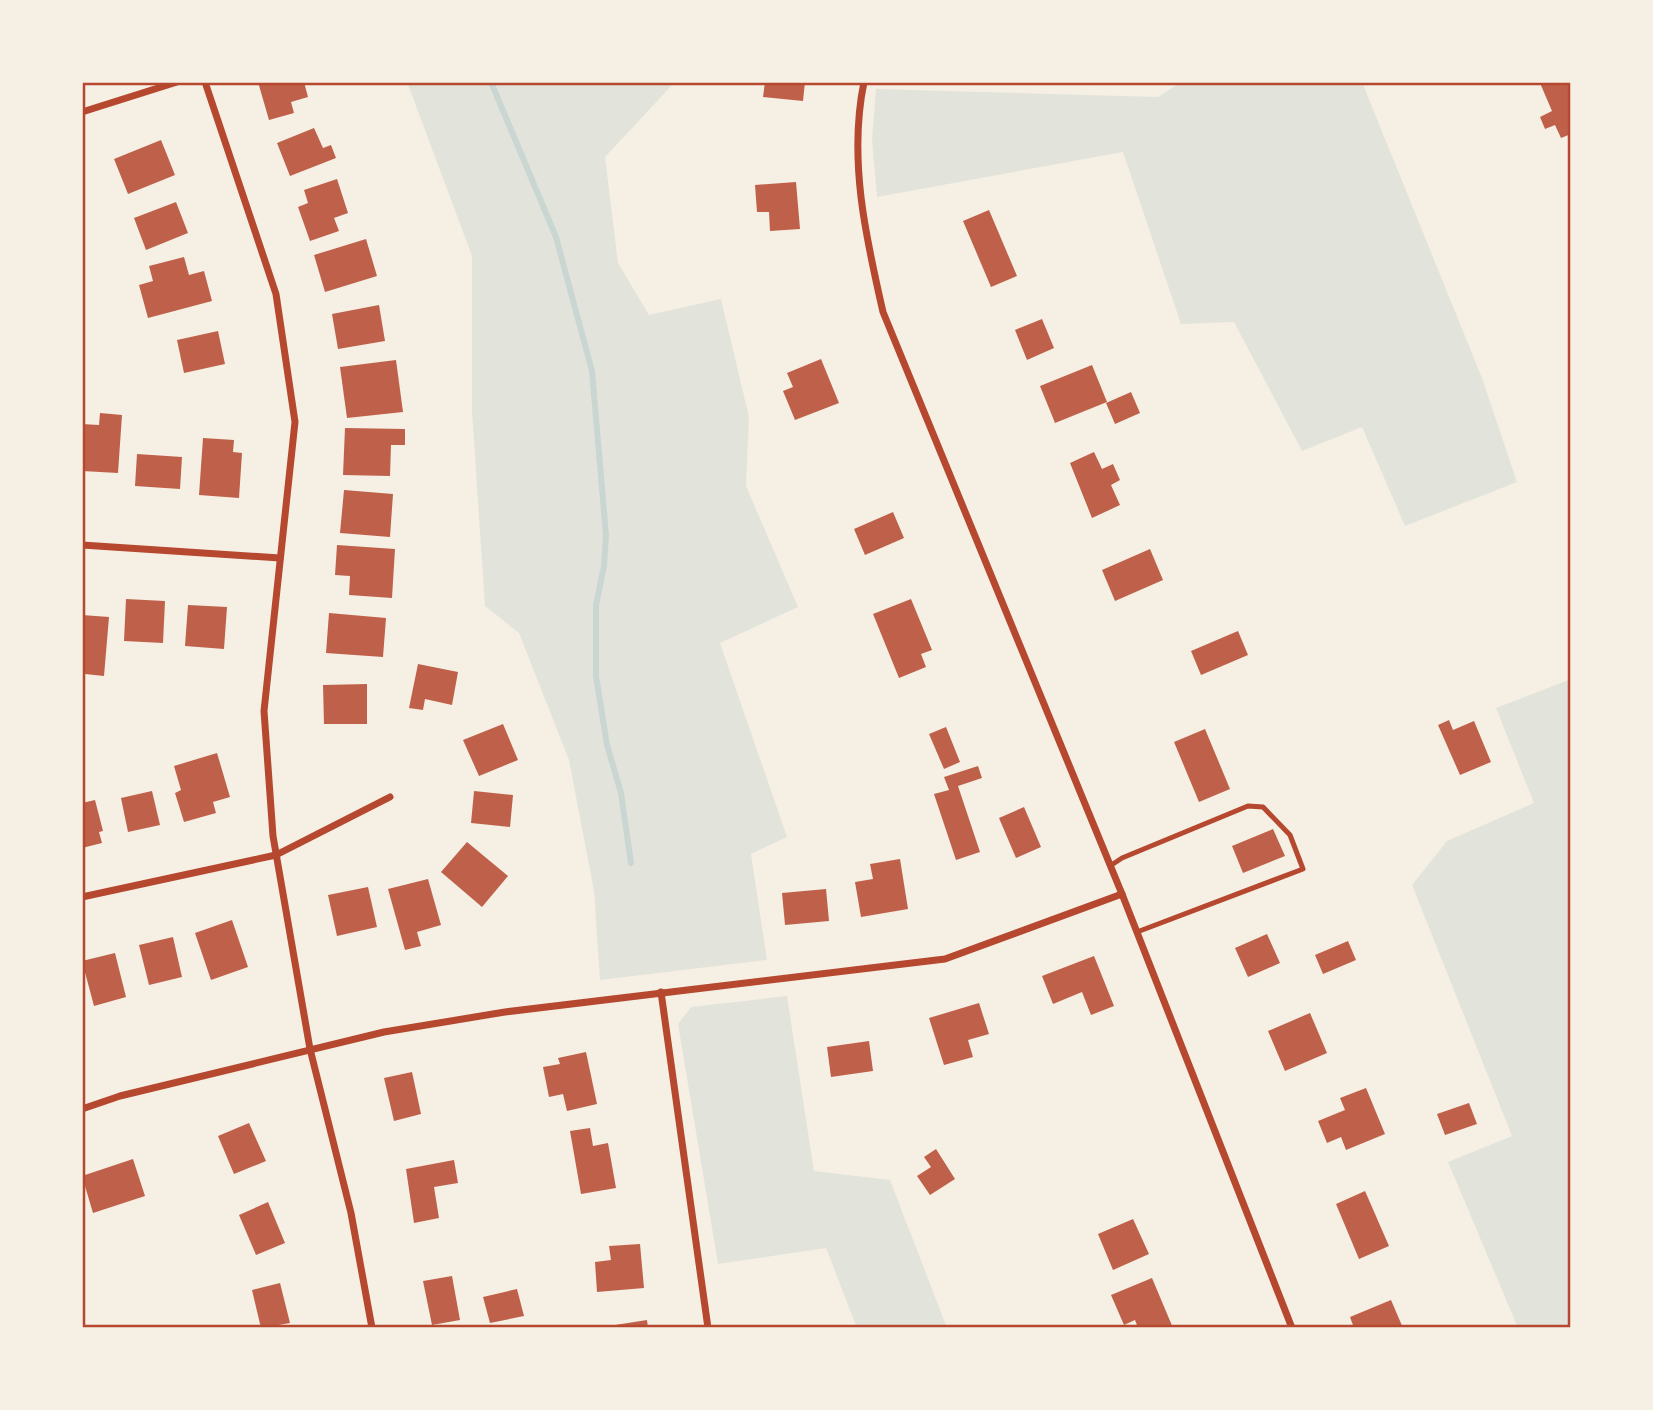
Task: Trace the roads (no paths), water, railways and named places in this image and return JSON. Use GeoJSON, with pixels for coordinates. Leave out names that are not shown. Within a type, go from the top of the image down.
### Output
{"type":"FeatureCollection","features":[{"type":"Feature","properties":{"kind":"street"},"geometry":{"type":"LineString","coordinates":[[82,112],[177,82]]}},
{"type":"Feature","properties":{"kind":"street"},"geometry":{"type":"LineString","coordinates":[[205,82],[276,294],[295,422],[264,711],[276,855],[310,1049],[351,1213],[372,1328]]}},
{"type":"Feature","properties":{"kind":"street"},"geometry":{"type":"LineString","coordinates":[[864,82],[858,159],[866,237],[883,313],[1122,894],[1292,1328]]}},
{"type":"Feature","properties":{"kind":"street"},"geometry":{"type":"LineString","coordinates":[[82,545],[280,558]]}},
{"type":"Feature","properties":{"kind":"street"},"geometry":{"type":"LineString","coordinates":[[82,897],[276,855],[390,797]]}},
{"type":"Feature","properties":{"kind":"street"},"geometry":{"type":"LineString","coordinates":[[82,1109],[120,1096],[384,1032],[505,1012],[945,959],[1122,894]]}},
{"type":"Feature","properties":{"kind":"street"},"geometry":{"type":"LineString","coordinates":[[661,992],[708,1328]]}},
{"type":"Feature","properties":{"kind":"lane"},"geometry":{"type":"LineString","coordinates":[[1110,866],[1122,858],[1248,806],[1263,807],[1290,835],[1303,869],[1137,932]]}},
{"type":"Feature","properties":{"kind":"waterway"},"geometry":{"type":"LineString","coordinates":[[491,82],[556,237],[592,371],[606,535],[604,566],[596,605],[596,676],[607,745],[621,793],[631,863]]}}]}
